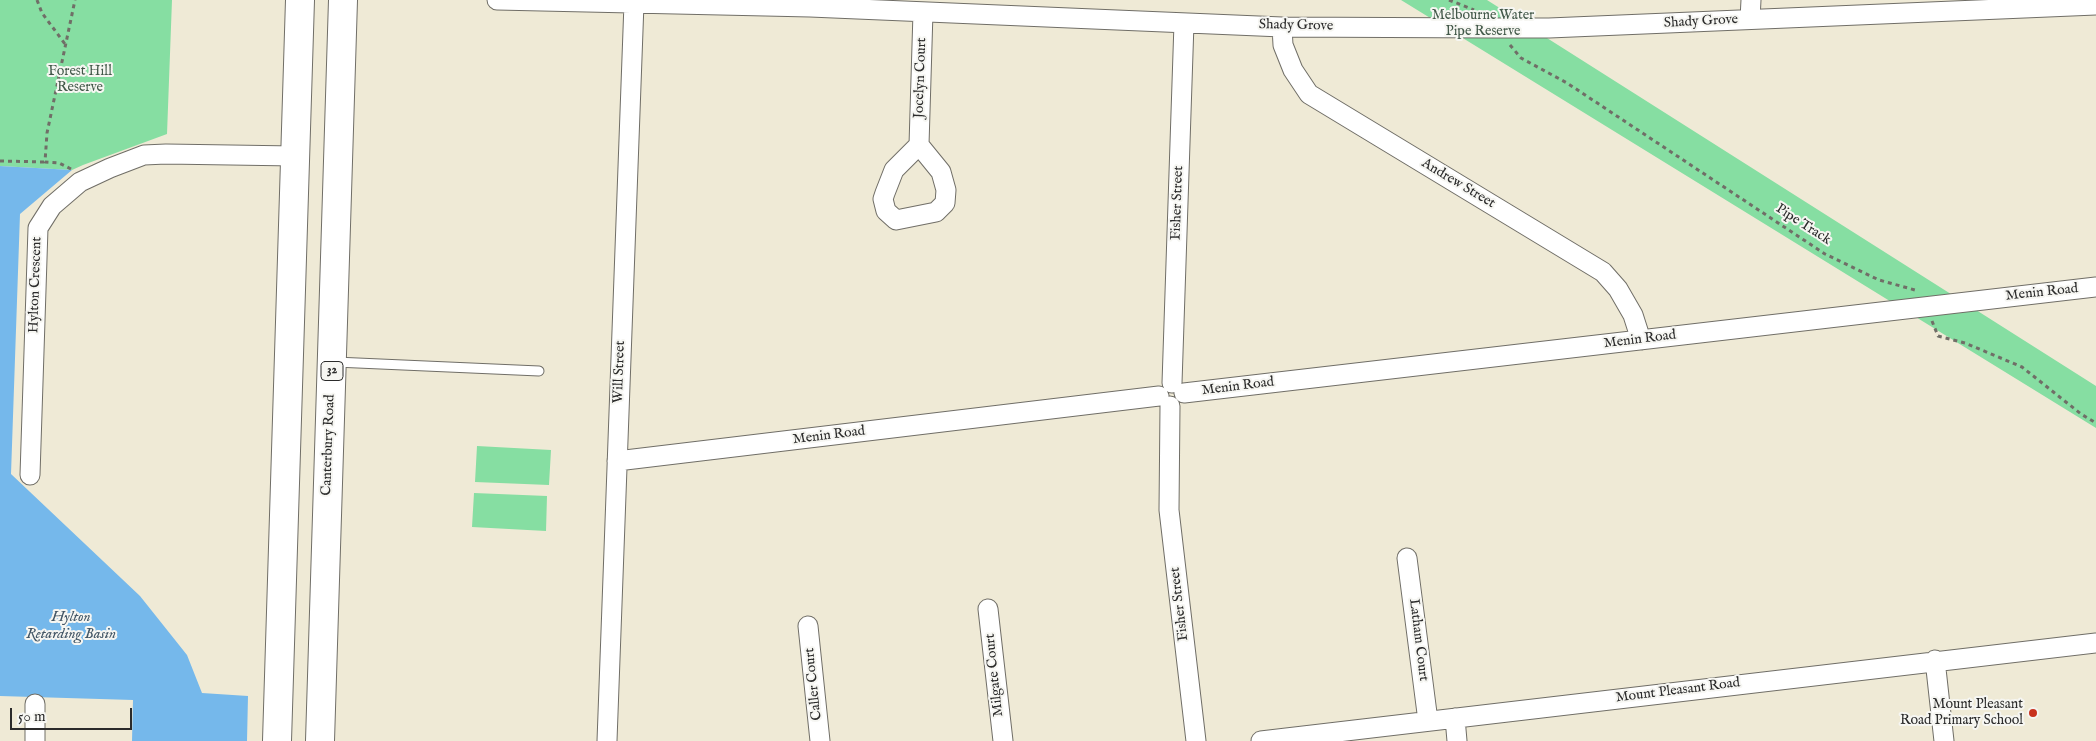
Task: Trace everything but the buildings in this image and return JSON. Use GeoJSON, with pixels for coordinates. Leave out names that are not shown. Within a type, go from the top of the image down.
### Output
{"type":"FeatureCollection","features":[{"type":"Feature","properties":{"kind":"main road"},"geometry":{"type":"LineString","coordinates":[[277,741],[300,0]]}},
{"type":"Feature","properties":{"kind":"main road","name":"Canterbury Road"},"geometry":{"type":"LineString","coordinates":[[320,741],[343,0]]}},
{"type":"Feature","properties":{"kind":"street","name":"Shady Grove"},"geometry":{"type":"LineString","coordinates":[[497,0],[810,3],[923,12],[1045,8],[1184,23],[1494,28],[1549,28],[2096,5]]}},
{"type":"Feature","properties":{"kind":"street"},"geometry":{"type":"LineString","coordinates":[[1750,19],[1751,0]]}},
{"type":"Feature","properties":{"kind":"street","name":"Will Street"},"geometry":{"type":"LineString","coordinates":[[607,741],[617,461],[627,2]]}},
{"type":"Feature","properties":{"kind":"street","name":"Jocelyn Court"},"geometry":{"type":"LineString","coordinates":[[919,145],[923,12]]}},
{"type":"Feature","properties":{"kind":"street","name":"Fisher Street"},"geometry":{"type":"LineString","coordinates":[[1184,23],[1169,510],[1196,741]]}},
{"type":"Feature","properties":{"kind":"street","name":"Andrew Street"},"geometry":{"type":"LineString","coordinates":[[1282,26],[1283,45],[1293,70],[1309,94],[1603,272],[1618,288],[1633,315],[1641,340]]}},
{"type":"Feature","properties":{"kind":"street","name":"Hylton Crescent"},"geometry":{"type":"LineString","coordinates":[[30,474],[38,228],[52,206],[80,182],[110,168],[144,156],[166,154],[295,156]]}},
{"type":"Feature","properties":{"kind":"street","name":"Menin Road"},"geometry":{"type":"LineString","coordinates":[[617,461],[2096,287]]}},
{"type":"Feature","properties":{"kind":"street","name":"Latham Court"},"geometry":{"type":"LineString","coordinates":[[1407,558],[1428,721]]}},
{"type":"Feature","properties":{"kind":"street","name":"Milgate Court"},"geometry":{"type":"LineString","coordinates":[[988,609],[1003,741]]}},
{"type":"Feature","properties":{"kind":"street","name":"Caller Court"},"geometry":{"type":"LineString","coordinates":[[808,626],[820,741]]}},
{"type":"Feature","properties":{"kind":"street","name":"Mount Pleasant Road"},"geometry":{"type":"LineString","coordinates":[[1261,741],[1934,660],[2096,643]]}},
{"type":"Feature","properties":{"kind":"street"},"geometry":{"type":"LineString","coordinates":[[1934,660],[1944,741]]}},
{"type":"Feature","properties":{"kind":"street"},"geometry":{"type":"LineString","coordinates":[[34,741],[35,704]]}},
{"type":"Feature","properties":{"kind":"street"},"geometry":{"type":"LineString","coordinates":[[1454,718],[1457,741]]}},
{"type":"Feature","properties":{"kind":"lane"},"geometry":{"type":"LineString","coordinates":[[332,362],[539,371]]}},
{"type":"Feature","properties":{"kind":"path"},"geometry":{"type":"LineString","coordinates":[[36,0],[42,12],[66,45]]}},
{"type":"Feature","properties":{"kind":"path"},"geometry":{"type":"LineString","coordinates":[[45,162],[46,133],[74,0]]}},
{"type":"Feature","properties":{"kind":"path","name":"Pipe Track"},"geometry":{"type":"LineString","coordinates":[[1494,28],[1521,58],[1567,83],[1825,254],[1878,280],[1916,290],[1928,308],[1938,336],[1965,343],[2022,367],[2096,423]]}},
{"type":"Feature","properties":{"kind":"path"},"geometry":{"type":"LineString","coordinates":[[0,161],[59,163],[72,170],[80,182]]}},
{"type":"Feature","properties":{"kind":"green space","name":"Forest Hill Reserve"},"geometry":{"type":"Polygon","coordinates":[[[0,0],[172,0],[167,134],[72,170],[0,166],[0,0]]]}},
{"type":"Feature","properties":{"kind":"green space","name":"Melbourne Water Pipe Reserve"},"geometry":{"type":"Polygon","coordinates":[[[1401,0],[1487,0],[2096,386],[2096,428],[1401,0]]]}},
{"type":"Feature","properties":{"kind":"green space"},"geometry":{"type":"Polygon","coordinates":[[[477,446],[551,450],[549,485],[475,482],[477,446]]]}},
{"type":"Feature","properties":{"kind":"green space"},"geometry":{"type":"Polygon","coordinates":[[[474,493],[547,496],[546,531],[472,527],[474,493]]]}},
{"type":"Feature","properties":{"kind":"water","name":"Hylton Retarding Basin"},"geometry":{"type":"Polygon","coordinates":[[[0,166],[72,170],[20,214],[11,474],[140,596],[187,655],[202,693],[248,696],[247,741],[132,741],[133,700],[0,696],[0,166]]]}},
{"type":"Feature","properties":{"kind":"place","name":"Mount Pleasant Road Primary School"},"geometry":{"type":"Point","coordinates":[2033,713]}}]}
